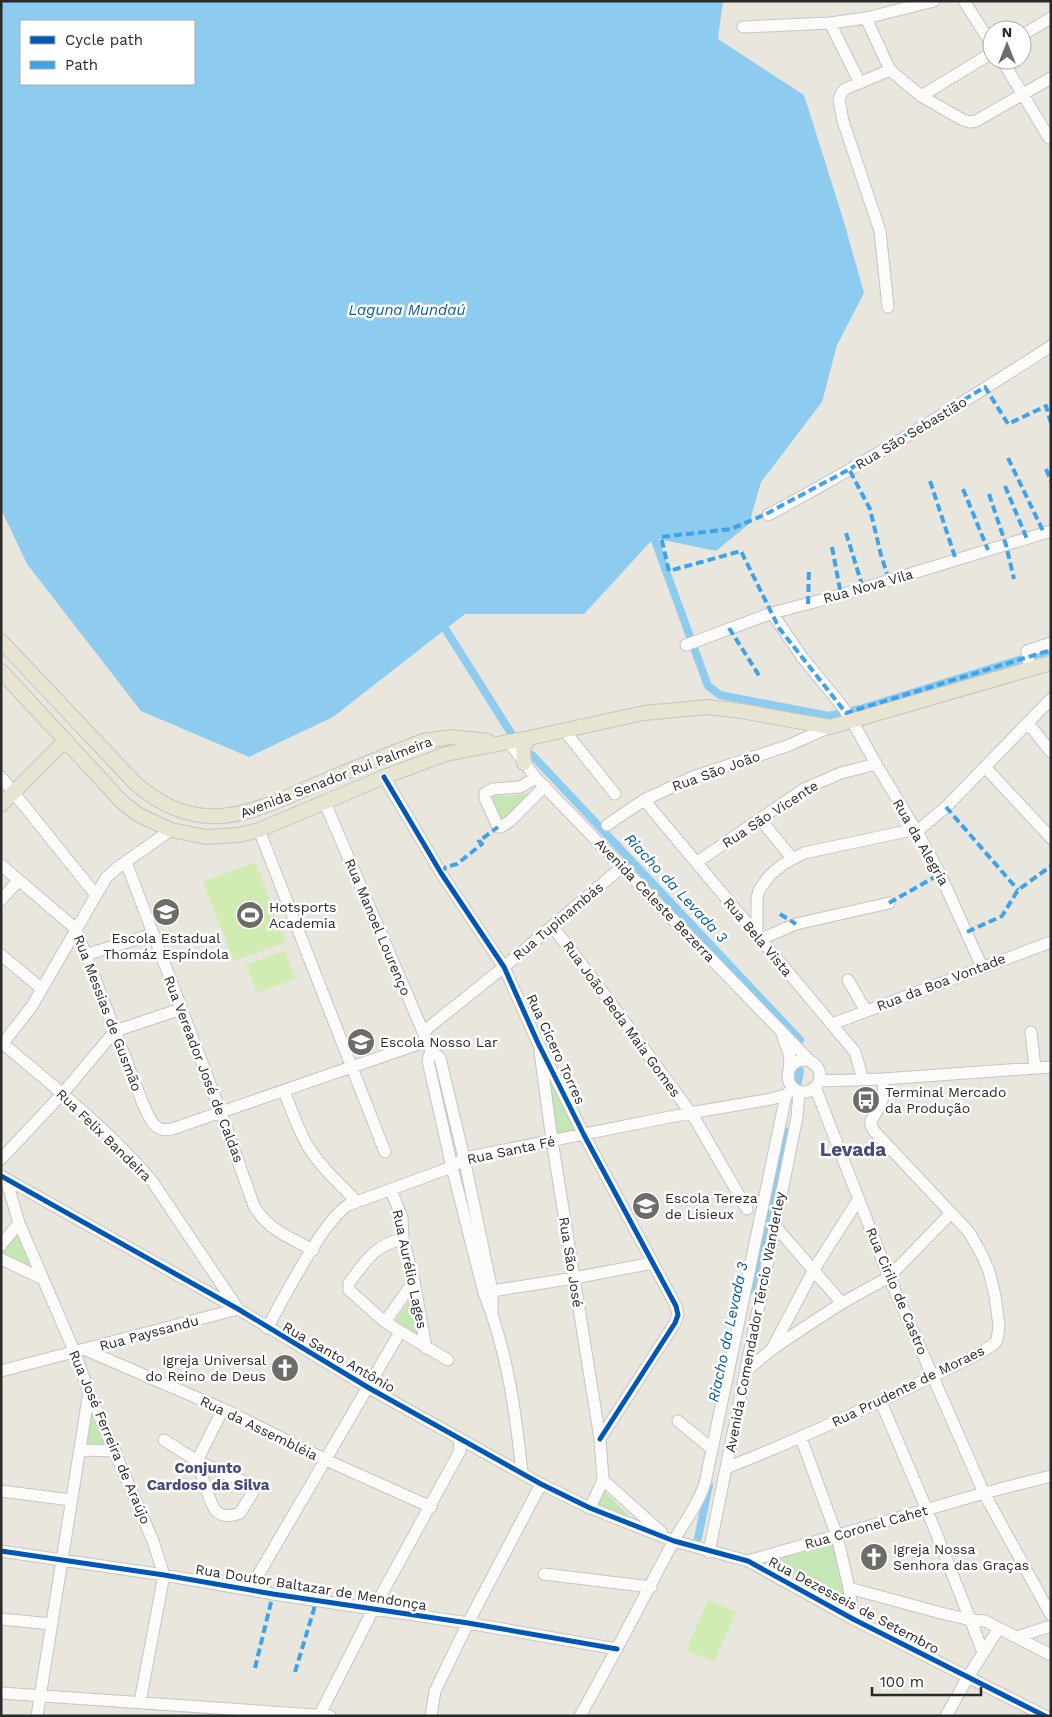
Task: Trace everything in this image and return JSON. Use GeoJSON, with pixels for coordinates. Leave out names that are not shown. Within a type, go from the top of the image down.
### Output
{"type":"FeatureCollection","features":[{"type":"Feature","properties":{"kind":"main road","name":"Avenida Senador Rui Palmeira"},"geometry":{"type":"LineString","coordinates":[[1,641],[136,784],[160,803],[193,815],[222,817],[253,810],[423,741],[452,737],[499,743]]}},
{"type":"Feature","properties":{"kind":"main road","name":"Avenida Senador Rui Palmeira"},"geometry":{"type":"LineString","coordinates":[[1,671],[65,741],[124,803],[138,815],[171,830],[206,837],[223,837],[260,830],[384,777],[446,754],[644,713],[708,707],[830,727],[849,716],[975,685],[1028,659],[1051,663]]}},
{"type":"Feature","properties":{"kind":"main road"},"geometry":{"type":"LineString","coordinates":[[526,765],[524,749],[529,738]]}},
{"type":"Feature","properties":{"kind":"main road"},"geometry":{"type":"LineString","coordinates":[[1,805],[65,741]]}},
{"type":"Feature","properties":{"kind":"main road"},"geometry":{"type":"LineString","coordinates":[[303,790],[302,801],[310,809]]}},
{"type":"Feature","properties":{"kind":"main road"},"geometry":{"type":"LineString","coordinates":[[285,798],[292,806],[292,817]]}},
{"type":"Feature","properties":{"kind":"street"},"geometry":{"type":"LineString","coordinates":[[743,27],[830,23],[866,18],[934,1]]}},
{"type":"Feature","properties":{"kind":"street"},"geometry":{"type":"LineString","coordinates":[[964,1],[982,29]]}},
{"type":"Feature","properties":{"kind":"street"},"geometry":{"type":"LineString","coordinates":[[866,18],[890,70],[921,96],[963,120],[976,121],[1051,78]]}},
{"type":"Feature","properties":{"kind":"street"},"geometry":{"type":"LineString","coordinates":[[1032,29],[1051,18]]}},
{"type":"Feature","properties":{"kind":"street"},"geometry":{"type":"LineString","coordinates":[[830,23],[860,83]]}},
{"type":"Feature","properties":{"kind":"street"},"geometry":{"type":"LineString","coordinates":[[921,96],[982,59]]}},
{"type":"Feature","properties":{"kind":"street"},"geometry":{"type":"LineString","coordinates":[[888,307],[880,231],[839,104],[840,95],[845,90],[890,70]]}},
{"type":"Feature","properties":{"kind":"street"},"geometry":{"type":"LineString","coordinates":[[1008,70],[1050,137]]}},
{"type":"Feature","properties":{"kind":"street","name":"Rua São Sebastião"},"geometry":{"type":"LineString","coordinates":[[768,515],[828,483],[942,417],[1051,346]]}},
{"type":"Feature","properties":{"kind":"street","name":"Rua Nova Vila"},"geometry":{"type":"LineString","coordinates":[[690,643],[772,612],[841,595],[1051,531]]}},
{"type":"Feature","properties":{"kind":"street","name":"Rua da Alegria"},"geometry":{"type":"LineString","coordinates":[[772,612],[802,658],[849,716],[950,892],[982,967]]}},
{"type":"Feature","properties":{"kind":"street"},"geometry":{"type":"LineString","coordinates":[[1028,659],[1029,650],[1051,644]]}},
{"type":"Feature","properties":{"kind":"street"},"geometry":{"type":"LineString","coordinates":[[889,903],[796,924],[759,937],[757,898],[759,890],[770,875],[792,858],[804,853],[916,830],[925,825],[986,767],[1051,699]]}},
{"type":"Feature","properties":{"kind":"street"},"geometry":{"type":"LineString","coordinates":[[1028,723],[1051,752]]}},
{"type":"Feature","properties":{"kind":"street","name":"Rua São João"},"geometry":{"type":"LineString","coordinates":[[606,825],[644,800],[693,777],[787,746],[830,727]]}},
{"type":"Feature","properties":{"kind":"street"},"geometry":{"type":"LineString","coordinates":[[564,730],[616,794]]}},
{"type":"Feature","properties":{"kind":"street","name":"Avenida Celeste Bezerra"},"geometry":{"type":"LineString","coordinates":[[499,743],[505,750],[526,765]]}},
{"type":"Feature","properties":{"kind":"street","name":"Avenida Celeste Bezerra"},"geometry":{"type":"LineString","coordinates":[[499,743],[526,765],[540,782],[812,1063]]}},
{"type":"Feature","properties":{"kind":"street","name":"Rua São Vicente"},"geometry":{"type":"LineString","coordinates":[[697,862],[804,790],[824,779],[876,764]]}},
{"type":"Feature","properties":{"kind":"street"},"geometry":{"type":"LineString","coordinates":[[986,767],[1051,838]]}},
{"type":"Feature","properties":{"kind":"street"},"geometry":{"type":"LineString","coordinates":[[1,777],[96,895]]}},
{"type":"Feature","properties":{"kind":"street","name":"Rua Cícero Torres"},"geometry":{"type":"LineString","coordinates":[[384,777],[441,873],[504,967],[538,1043],[584,1135],[676,1306],[678,1315],[675,1323],[600,1439]]}},
{"type":"Feature","properties":{"kind":"street"},"geometry":{"type":"LineString","coordinates":[[540,782],[510,821],[501,828],[498,827],[485,798],[485,793],[493,789],[520,787],[540,782]]}},
{"type":"Feature","properties":{"kind":"street","name":"Rua Bela Vista"},"geometry":{"type":"LineString","coordinates":[[644,800],[855,1052],[863,1080]]}},
{"type":"Feature","properties":{"kind":"street","name":"Rua Manoel Lourenço"},"geometry":{"type":"LineString","coordinates":[[325,803],[427,1041],[440,1058],[464,1158],[488,1292],[507,1373],[518,1429],[522,1474]]}},
{"type":"Feature","properties":{"kind":"street"},"geometry":{"type":"LineString","coordinates":[[760,819],[792,858]]}},
{"type":"Feature","properties":{"kind":"street"},"geometry":{"type":"LineString","coordinates":[[2,1044],[32,1006],[110,873],[171,830]]}},
{"type":"Feature","properties":{"kind":"street"},"geometry":{"type":"LineString","coordinates":[[260,830],[385,1152]]}},
{"type":"Feature","properties":{"kind":"street","name":"Rua Vereador José de Caldas"},"geometry":{"type":"LineString","coordinates":[[126,862],[221,1113],[254,1206],[260,1216],[275,1230],[313,1250]]}},
{"type":"Feature","properties":{"kind":"street","name":"Rua Messias de Gusmão"},"geometry":{"type":"LineString","coordinates":[[1,865],[76,930],[143,1104],[152,1122],[162,1130],[172,1129],[221,1113]]}},
{"type":"Feature","properties":{"kind":"street","name":"Rua Tupinambás"},"geometry":{"type":"LineString","coordinates":[[221,1113],[427,1041],[504,967],[622,867]]}},
{"type":"Feature","properties":{"kind":"street"},"geometry":{"type":"LineString","coordinates":[[1,900],[19,880]]}},
{"type":"Feature","properties":{"kind":"street","name":"Rua João Beda Maia Gomes"},"geometry":{"type":"LineString","coordinates":[[552,926],[592,976],[690,1113],[747,1208]]}},
{"type":"Feature","properties":{"kind":"street"},"geometry":{"type":"LineString","coordinates":[[85,955],[153,934]]}},
{"type":"Feature","properties":{"kind":"street","name":"Rua da Boa Vontade"},"geometry":{"type":"LineString","coordinates":[[832,1024],[1051,942]]}},
{"type":"Feature","properties":{"kind":"street"},"geometry":{"type":"LineString","coordinates":[[1,955],[42,989]]}},
{"type":"Feature","properties":{"kind":"street"},"geometry":{"type":"LineString","coordinates":[[848,980],[866,1011]]}},
{"type":"Feature","properties":{"kind":"street"},"geometry":{"type":"LineString","coordinates":[[1,1159],[63,1093],[115,1031],[181,1009]]}},
{"type":"Feature","properties":{"kind":"street","name":"Avenida Celeste Bezerra"},"geometry":{"type":"LineString","coordinates":[[782,1032],[790,1056],[789,1070]]}},
{"type":"Feature","properties":{"kind":"street"},"geometry":{"type":"LineString","coordinates":[[1031,1032],[1035,1068]]}},
{"type":"Feature","properties":{"kind":"street","name":"Rua Manoel Lourenço"},"geometry":{"type":"LineString","coordinates":[[427,1041],[428,1061],[452,1167],[488,1292]]}},
{"type":"Feature","properties":{"kind":"street","name":"Rua São José"},"geometry":{"type":"LineString","coordinates":[[538,1043],[600,1439],[603,1480],[590,1508]]}},
{"type":"Feature","properties":{"kind":"street","name":"Rua Felix Bandeira"},"geometry":{"type":"LineString","coordinates":[[2,1044],[63,1093],[136,1161],[152,1181],[222,1294]]}},
{"type":"Feature","properties":{"kind":"street"},"geometry":{"type":"LineString","coordinates":[[817,1084],[818,1071],[812,1063],[802,1060],[792,1065],[789,1070],[788,1079],[793,1091],[807,1091],[817,1084],[1051,1067]]}},
{"type":"Feature","properties":{"kind":"street","name":"Rua Prudente de Moraes"},"geometry":{"type":"LineString","coordinates":[[726,1468],[801,1438],[881,1402],[980,1353],[997,1340],[999,1326],[989,1271],[969,1232],[950,1214],[873,1129],[871,1121],[884,1094],[882,1079]]}},
{"type":"Feature","properties":{"kind":"street","name":"Rua Cirilo de Castro"},"geometry":{"type":"LineString","coordinates":[[817,1084],[858,1200],[889,1277],[984,1493],[1051,1615]]}},
{"type":"Feature","properties":{"kind":"street"},"geometry":{"type":"LineString","coordinates":[[284,1091],[301,1132],[312,1151],[322,1165],[356,1202]]}},
{"type":"Feature","properties":{"kind":"street","name":"Rua Santa Fé"},"geometry":{"type":"LineString","coordinates":[[267,1328],[313,1250],[338,1213],[348,1205],[452,1167],[464,1158],[690,1113],[771,1099],[793,1091]]}},
{"type":"Feature","properties":{"kind":"street","name":"Avenida Comendador Tércio Wanderley"},"geometry":{"type":"LineString","coordinates":[[709,1552],[797,1117],[793,1091]]}},
{"type":"Feature","properties":{"kind":"street","name":"Avenida Comendador Tércio Wanderley"},"geometry":{"type":"LineString","coordinates":[[580,1716],[650,1587],[671,1540],[701,1497],[793,1091]]}},
{"type":"Feature","properties":{"kind":"street","name":"Rua Santo Antônio"},"geometry":{"type":"LineString","coordinates":[[4,1177],[222,1294],[238,1309],[267,1328],[522,1474],[590,1508],[671,1540]]}},
{"type":"Feature","properties":{"kind":"street","name":"Rua José Ferreira de Araújo"},"geometry":{"type":"LineString","coordinates":[[4,1177],[19,1223],[43,1279],[81,1351],[88,1392],[153,1541],[164,1575],[140,1702]]}},
{"type":"Feature","properties":{"kind":"street","name":"Rua Aurélio Lages"},"geometry":{"type":"LineString","coordinates":[[391,1190],[402,1218],[403,1239],[414,1281],[426,1348]]}},
{"type":"Feature","properties":{"kind":"street"},"geometry":{"type":"LineString","coordinates":[[771,1350],[813,1271],[858,1200]]}},
{"type":"Feature","properties":{"kind":"street"},"geometry":{"type":"LineString","coordinates":[[746,1371],[771,1350],[842,1303],[889,1277],[950,1214]]}},
{"type":"Feature","properties":{"kind":"street"},"geometry":{"type":"LineString","coordinates":[[1,1245],[19,1223]]}},
{"type":"Feature","properties":{"kind":"street"},"geometry":{"type":"LineString","coordinates":[[775,1226],[842,1303]]}},
{"type":"Feature","properties":{"kind":"street"},"geometry":{"type":"LineString","coordinates":[[403,1239],[392,1241],[375,1250],[348,1287],[354,1296],[385,1322],[448,1360]]}},
{"type":"Feature","properties":{"kind":"street"},"geometry":{"type":"LineString","coordinates":[[1,1258],[43,1279]]}},
{"type":"Feature","properties":{"kind":"street"},"geometry":{"type":"LineString","coordinates":[[488,1292],[653,1263]]}},
{"type":"Feature","properties":{"kind":"street"},"geometry":{"type":"LineString","coordinates":[[385,1322],[414,1281]]}},
{"type":"Feature","properties":{"kind":"street","name":"Rua Payssandu"},"geometry":{"type":"LineString","coordinates":[[1,1371],[238,1309]]}},
{"type":"Feature","properties":{"kind":"street"},"geometry":{"type":"LineString","coordinates":[[250,1589],[400,1332]]}},
{"type":"Feature","properties":{"kind":"street","name":"Rua da Assembléia"},"geometry":{"type":"LineString","coordinates":[[81,1351],[223,1409],[326,1460],[431,1507]]}},
{"type":"Feature","properties":{"kind":"street"},"geometry":{"type":"LineString","coordinates":[[37,1716],[88,1392]]}},
{"type":"Feature","properties":{"kind":"street"},"geometry":{"type":"LineString","coordinates":[[881,1402],[972,1620],[983,1652]]}},
{"type":"Feature","properties":{"kind":"street"},"geometry":{"type":"LineString","coordinates":[[164,1440],[197,1461],[247,1482],[253,1487],[253,1492],[244,1509],[235,1515],[218,1512],[206,1488],[197,1461],[223,1409]]}},
{"type":"Feature","properties":{"kind":"street"},"geometry":{"type":"LineString","coordinates":[[678,1421],[712,1449]]}},
{"type":"Feature","properties":{"kind":"street"},"geometry":{"type":"LineString","coordinates":[[1,1693],[325,1716],[325,1704],[374,1608],[460,1451],[459,1438]]}},
{"type":"Feature","properties":{"kind":"street"},"geometry":{"type":"LineString","coordinates":[[801,1438],[837,1536],[849,1588],[853,1619]]}},
{"type":"Feature","properties":{"kind":"street"},"geometry":{"type":"LineString","coordinates":[[460,1451],[473,1445]]}},
{"type":"Feature","properties":{"kind":"street"},"geometry":{"type":"LineString","coordinates":[[80,1450],[115,1451]]}},
{"type":"Feature","properties":{"kind":"street","name":"Rua Coronel Cahet"},"geometry":{"type":"LineString","coordinates":[[748,1561],[984,1493],[1051,1476]]}},
{"type":"Feature","properties":{"kind":"street"},"geometry":{"type":"LineString","coordinates":[[603,1480],[671,1540]]}},
{"type":"Feature","properties":{"kind":"street"},"geometry":{"type":"LineString","coordinates":[[432,1716],[435,1691],[468,1623],[541,1484]]}},
{"type":"Feature","properties":{"kind":"street"},"geometry":{"type":"LineString","coordinates":[[1,1491],[71,1500]]}},
{"type":"Feature","properties":{"kind":"street","name":"Rua Dezesseis de Setembro"},"geometry":{"type":"LineString","coordinates":[[671,1540],[709,1552],[748,1561],[853,1619],[1045,1716]]}},
{"type":"Feature","properties":{"kind":"street","name":"Rua Doutor Baltazar de Mendonça"},"geometry":{"type":"LineString","coordinates":[[1,1551],[374,1608],[617,1649]]}},
{"type":"Feature","properties":{"kind":"street"},"geometry":{"type":"LineString","coordinates":[[544,1574],[650,1587]]}},
{"type":"Feature","properties":{"kind":"street"},"geometry":{"type":"LineString","coordinates":[[849,1588],[972,1620],[985,1621],[1048,1654]]}},
{"type":"Feature","properties":{"kind":"street"},"geometry":{"type":"LineString","coordinates":[[1,1619],[52,1624]]}},
{"type":"Feature","properties":{"kind":"street"},"geometry":{"type":"LineString","coordinates":[[1017,1638],[1051,1626]]}},
{"type":"Feature","properties":{"kind":"street"},"geometry":{"type":"LineString","coordinates":[[946,1716],[999,1628]]}},
{"type":"Feature","properties":{"kind":"green space"},"geometry":{"type":"Polygon","coordinates":[[[538,792],[501,829],[487,795],[505,796],[538,792]]]}},
{"type":"Feature","properties":{"kind":"green space"},"geometry":{"type":"Polygon","coordinates":[[[255,862],[286,942],[234,961],[203,882],[255,862]]]}},
{"type":"Feature","properties":{"kind":"green space"},"geometry":{"type":"Polygon","coordinates":[[[285,950],[295,979],[257,993],[246,965],[285,950]]]}},
{"type":"Feature","properties":{"kind":"green space"},"geometry":{"type":"Polygon","coordinates":[[[549,1071],[580,1131],[553,1137],[549,1071]]]}},
{"type":"Feature","properties":{"kind":"green space"},"geometry":{"type":"Polygon","coordinates":[[[18,1232],[36,1271],[1,1255],[1,1251],[18,1232]]]}},
{"type":"Feature","properties":{"kind":"green space"},"geometry":{"type":"Polygon","coordinates":[[[411,1298],[422,1346],[391,1327],[411,1298]]]}},
{"type":"Feature","properties":{"kind":"green space"},"geometry":{"type":"Polygon","coordinates":[[[89,1405],[109,1447],[83,1447],[89,1405]]]}},
{"type":"Feature","properties":{"kind":"green space"},"geometry":{"type":"Polygon","coordinates":[[[602,1489],[648,1534],[592,1509],[602,1489]]]}},
{"type":"Feature","properties":{"kind":"green space"},"geometry":{"type":"Polygon","coordinates":[[[832,1541],[847,1598],[845,1602],[842,1603],[772,1566],[773,1560],[832,1541]]]}},
{"type":"Feature","properties":{"kind":"green space"},"geometry":{"type":"Polygon","coordinates":[[[708,1600],[736,1612],[714,1662],[686,1650],[708,1600]]]}},
{"type":"Feature","properties":{"kind":"water","name":"Laguna Mundaú"},"geometry":{"type":"Polygon","coordinates":[[[1,1],[723,1],[718,39],[804,95],[864,293],[837,345],[822,402],[761,482],[749,524],[716,551],[654,538],[584,614],[465,614],[333,717],[249,757],[141,711],[27,564],[1,509],[1,1]]]}},
{"type":"Feature","properties":{"kind":"waterway"},"geometry":{"type":"LineString","coordinates":[[654,538],[708,686],[720,695],[829,716],[860,709],[1051,650]]}},
{"type":"Feature","properties":{"kind":"waterway","name":"Riacho da Levada 3"},"geometry":{"type":"LineString","coordinates":[[446,630],[511,733]]}},
{"type":"Feature","properties":{"kind":"waterway","name":"Riacho da Levada 3"},"geometry":{"type":"LineString","coordinates":[[532,755],[800,1040]]}},
{"type":"Feature","properties":{"kind":"waterway","name":"Riacho da Levada 3"},"geometry":{"type":"LineString","coordinates":[[797,1087],[800,1071]]}},
{"type":"Feature","properties":{"kind":"waterway","name":"Riacho da Levada 3"},"geometry":{"type":"LineString","coordinates":[[751,1290],[785,1131]]}},
{"type":"Feature","properties":{"kind":"waterway","name":"Riacho da Levada 3"},"geometry":{"type":"LineString","coordinates":[[698,1538],[709,1485]]}},
{"type":"Feature","properties":{"kind":"marked path"},"geometry":{"type":"LineString","coordinates":[[1051,423],[1046,406],[1008,424],[985,387],[848,470],[764,515],[731,529],[661,537],[669,571],[741,551],[779,628],[846,713],[1051,650]]}},
{"type":"Feature","properties":{"kind":"marked path"},"geometry":{"type":"LineString","coordinates":[[1008,458],[1044,533]]}},
{"type":"Feature","properties":{"kind":"marked path"},"geometry":{"type":"LineString","coordinates":[[1046,469],[1051,481]]}},
{"type":"Feature","properties":{"kind":"marked path"},"geometry":{"type":"LineString","coordinates":[[850,471],[870,509],[889,580]]}},
{"type":"Feature","properties":{"kind":"marked path"},"geometry":{"type":"LineString","coordinates":[[930,481],[956,560]]}},
{"type":"Feature","properties":{"kind":"marked path"},"geometry":{"type":"LineString","coordinates":[[1005,486],[1027,539]]}},
{"type":"Feature","properties":{"kind":"marked path"},"geometry":{"type":"LineString","coordinates":[[963,489],[988,550]]}},
{"type":"Feature","properties":{"kind":"marked path"},"geometry":{"type":"LineString","coordinates":[[989,494],[1006,545],[1014,579]]}},
{"type":"Feature","properties":{"kind":"marked path"},"geometry":{"type":"LineString","coordinates":[[846,533],[863,588]]}},
{"type":"Feature","properties":{"kind":"marked path"},"geometry":{"type":"LineString","coordinates":[[832,547],[841,595]]}},
{"type":"Feature","properties":{"kind":"marked path"},"geometry":{"type":"LineString","coordinates":[[808,604],[809,569]]}},
{"type":"Feature","properties":{"kind":"marked path"},"geometry":{"type":"LineString","coordinates":[[729,628],[760,677]]}},
{"type":"Feature","properties":{"kind":"marked path"},"geometry":{"type":"LineString","coordinates":[[946,807],[1018,890]]}},
{"type":"Feature","properties":{"kind":"marked path"},"geometry":{"type":"LineString","coordinates":[[441,873],[446,867],[457,864],[482,844],[479,841],[498,827]]}},
{"type":"Feature","properties":{"kind":"marked path"},"geometry":{"type":"LineString","coordinates":[[967,932],[1002,916],[1018,890],[1051,866]]}},
{"type":"Feature","properties":{"kind":"marked path"},"geometry":{"type":"LineString","coordinates":[[889,903],[940,874]]}},
{"type":"Feature","properties":{"kind":"marked path"},"geometry":{"type":"LineString","coordinates":[[780,914],[796,924]]}},
{"type":"Feature","properties":{"kind":"marked path"},"geometry":{"type":"LineString","coordinates":[[255,1668],[273,1594]]}},
{"type":"Feature","properties":{"kind":"marked path"},"geometry":{"type":"LineString","coordinates":[[295,1672],[314,1609],[314,1600]]}},
{"type":"Feature","properties":{"kind":"cycle path"},"geometry":{"type":"LineString","coordinates":[[384,777],[441,873],[504,967],[538,1043],[584,1135],[676,1306],[678,1315],[675,1323],[600,1439]]}},
{"type":"Feature","properties":{"kind":"cycle path"},"geometry":{"type":"LineString","coordinates":[[1,1176],[238,1309],[369,1388],[541,1484],[590,1508],[674,1541],[748,1561],[853,1619],[1045,1716]]}},
{"type":"Feature","properties":{"kind":"cycle path"},"geometry":{"type":"LineString","coordinates":[[1,1551],[468,1623],[617,1649]]}},
{"type":"Feature","properties":{"kind":"place","name":"Escola Estadual Thomáz Espíndola"},"geometry":{"type":"Point","coordinates":[166,912]}},
{"type":"Feature","properties":{"kind":"place","name":"Hotsports Academia"},"geometry":{"type":"Point","coordinates":[250,915]}},
{"type":"Feature","properties":{"kind":"place","name":"Escola Nosso Lar"},"geometry":{"type":"Point","coordinates":[361,1042]}},
{"type":"Feature","properties":{"kind":"place","name":"Terminal Mercado da Produção"},"geometry":{"type":"Point","coordinates":[866,1100]}},
{"type":"Feature","properties":{"kind":"place","name":"Escola Tereza de Lisieux"},"geometry":{"type":"Point","coordinates":[646,1206]}},
{"type":"Feature","properties":{"kind":"place","name":"Igreja Universal do Reino de Deus"},"geometry":{"type":"Point","coordinates":[285,1368]}},
{"type":"Feature","properties":{"kind":"place","name":"Igreja Nossa Senhora das Graças"},"geometry":{"type":"Point","coordinates":[874,1557]}},
{"type":"Feature","properties":{"kind":"district","name":"Levada"},"geometry":{"type":"Point","coordinates":[853,1149]}},
{"type":"Feature","properties":{"kind":"district","name":"Conjunto Cardoso da Silva"},"geometry":{"type":"Point","coordinates":[208,1476]}}]}
